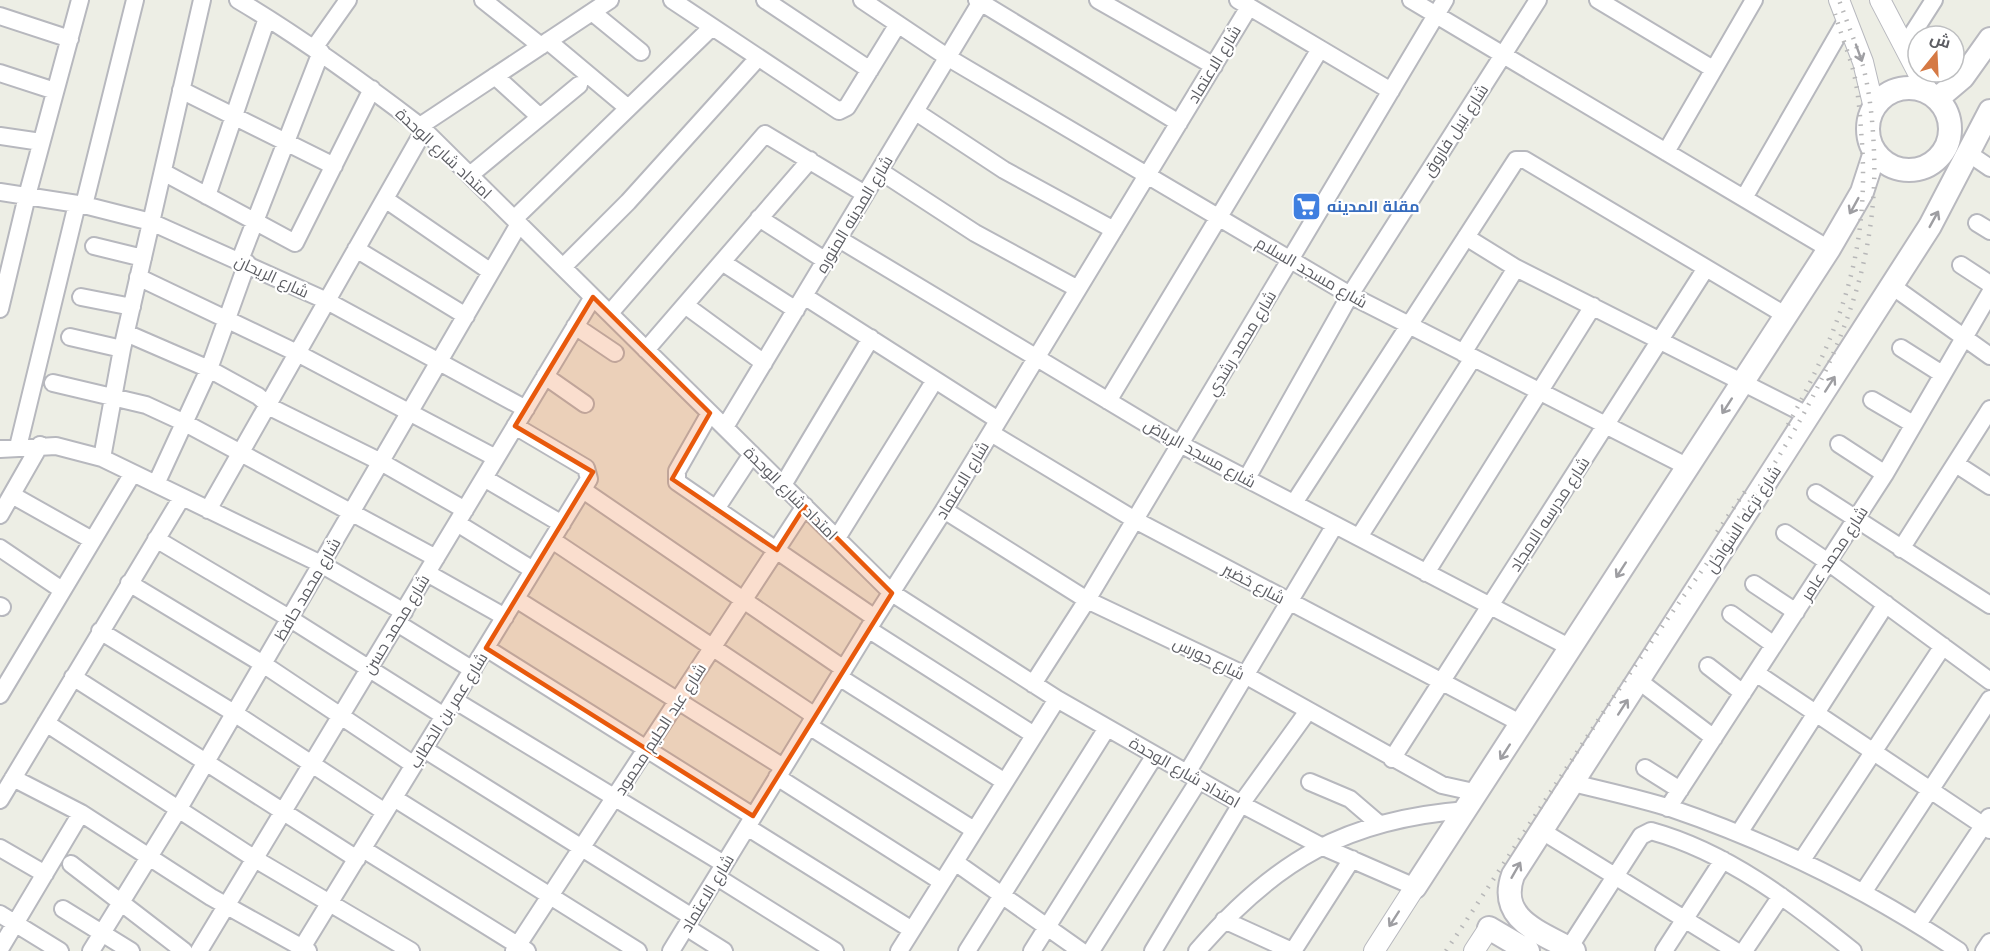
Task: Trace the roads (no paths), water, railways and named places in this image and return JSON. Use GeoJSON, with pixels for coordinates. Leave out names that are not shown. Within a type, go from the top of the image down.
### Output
{"type":"FeatureCollection","features":[{"type":"Feature","properties":{"kind":"main road"},"geometry":{"type":"LineString","coordinates":[[1932,95],[1950,122],[1949,140],[1940,156],[1925,167],[1907,170],[1889,165],[1875,152],[1868,126],[1874,108],[1886,95],[1902,89],[1932,95],[1963,77],[1990,39]]}},
{"type":"Feature","properties":{"kind":"main road","name":"شارع ترعه السواحل"},"geometry":{"type":"LineString","coordinates":[[1571,950],[1523,921],[1511,909],[1507,892],[1513,875],[1930,226],[1990,111]]}},
{"type":"Feature","properties":{"kind":"main road"},"geometry":{"type":"LineString","coordinates":[[1415,887],[1473,802],[1829,249],[1862,192],[1875,152]]}},
{"type":"Feature","properties":{"kind":"main road"},"geometry":{"type":"LineString","coordinates":[[1940,156],[1964,161]]}},
{"type":"Feature","properties":{"kind":"main road"},"geometry":{"type":"LineString","coordinates":[[1489,928],[1527,951]]}},
{"type":"Feature","properties":{"kind":"street"},"geometry":{"type":"LineString","coordinates":[[0,309],[27,196],[80,0]]}},
{"type":"Feature","properties":{"kind":"street"},"geometry":{"type":"LineString","coordinates":[[18,447],[135,0]]}},
{"type":"Feature","properties":{"kind":"street"},"geometry":{"type":"LineString","coordinates":[[102,458],[124,341],[202,0]]}},
{"type":"Feature","properties":{"kind":"street","name":"امتداد شارع الوحدة"},"geometry":{"type":"LineString","coordinates":[[238,0],[318,50],[422,128],[892,593],[1056,699],[1241,804],[1321,846],[1415,887]]}},
{"type":"Feature","properties":{"kind":"street"},"geometry":{"type":"LineString","coordinates":[[156,484],[209,369],[228,318],[254,222],[318,50],[348,0]]}},
{"type":"Feature","properties":{"kind":"street"},"geometry":{"type":"LineString","coordinates":[[483,0],[628,108]]}},
{"type":"Feature","properties":{"kind":"street"},"geometry":{"type":"LineString","coordinates":[[672,0],[839,111],[847,107],[898,24]]}},
{"type":"Feature","properties":{"kind":"street"},"geometry":{"type":"LineString","coordinates":[[765,0],[870,70]]}},
{"type":"Feature","properties":{"kind":"street","name":"شارع مسجد السلام"},"geometry":{"type":"LineString","coordinates":[[862,0],[947,57],[1350,295],[1688,467]]}},
{"type":"Feature","properties":{"kind":"street"},"geometry":{"type":"LineString","coordinates":[[1098,0],[1214,66]]}},
{"type":"Feature","properties":{"kind":"street"},"geometry":{"type":"LineString","coordinates":[[1411,0],[1829,249]]}},
{"type":"Feature","properties":{"kind":"street","name":"شارع محمد رشدي"},"geometry":{"type":"LineString","coordinates":[[1033,684],[1087,600],[1445,0]]}},
{"type":"Feature","properties":{"kind":"street","name":"شارع نبيل فاروق"},"geometry":{"type":"LineString","coordinates":[[1247,478],[1350,295],[1538,0]]}},
{"type":"Feature","properties":{"kind":"street"},"geometry":{"type":"LineString","coordinates":[[1598,0],[1713,69]]}},
{"type":"Feature","properties":{"kind":"street"},"geometry":{"type":"LineString","coordinates":[[1666,152],[1754,0]]}},
{"type":"Feature","properties":{"kind":"street"},"geometry":{"type":"LineString","coordinates":[[1839,0],[1863,62],[1874,108]]}},
{"type":"Feature","properties":{"kind":"street"},"geometry":{"type":"LineString","coordinates":[[1880,0],[1932,95]]}},
{"type":"Feature","properties":{"kind":"street"},"geometry":{"type":"LineString","coordinates":[[1904,47],[1934,0]]}},
{"type":"Feature","properties":{"kind":"street"},"geometry":{"type":"LineString","coordinates":[[980,1],[1179,123]]}},
{"type":"Feature","properties":{"kind":"street","name":"شارع المدينه المنوره"},"geometry":{"type":"LineString","coordinates":[[725,427],[916,112],[980,1]]}},
{"type":"Feature","properties":{"kind":"street"},"geometry":{"type":"LineString","coordinates":[[1244,3],[1391,92]]}},
{"type":"Feature","properties":{"kind":"street","name":"شارع الاعتماد"},"geometry":{"type":"LineString","coordinates":[[671,951],[995,427],[1214,66],[1244,3]]}},
{"type":"Feature","properties":{"kind":"street"},"geometry":{"type":"LineString","coordinates":[[208,510],[385,199],[422,128],[600,4],[642,52]]}},
{"type":"Feature","properties":{"kind":"street"},"geometry":{"type":"LineString","coordinates":[[0,16],[70,39]]}},
{"type":"Feature","properties":{"kind":"street"},"geometry":{"type":"LineString","coordinates":[[207,196],[267,18]]}},
{"type":"Feature","properties":{"kind":"street"},"geometry":{"type":"LineString","coordinates":[[1744,198],[1847,19]]}},
{"type":"Feature","properties":{"kind":"street","name":"شارع محمد حافظ"},"geometry":{"type":"LineString","coordinates":[[91,951],[178,810],[466,316],[517,221],[628,108],[712,27]]}},
{"type":"Feature","properties":{"kind":"street"},"geometry":{"type":"LineString","coordinates":[[1108,401],[1320,49]]}},
{"type":"Feature","properties":{"kind":"street"},"geometry":{"type":"LineString","coordinates":[[563,267],[628,202],[758,58]]}},
{"type":"Feature","properties":{"kind":"street"},"geometry":{"type":"LineString","coordinates":[[0,73],[55,91]]}},
{"type":"Feature","properties":{"kind":"street"},"geometry":{"type":"LineString","coordinates":[[495,76],[540,117]]}},
{"type":"Feature","properties":{"kind":"street"},"geometry":{"type":"LineString","coordinates":[[470,176],[579,85]]}},
{"type":"Feature","properties":{"kind":"street"},"geometry":{"type":"LineString","coordinates":[[163,172],[295,243],[372,89]]}},
{"type":"Feature","properties":{"kind":"street"},"geometry":{"type":"LineString","coordinates":[[181,90],[334,166]]}},
{"type":"Feature","properties":{"kind":"street"},"geometry":{"type":"LineString","coordinates":[[916,112],[1004,170],[1114,230]]}},
{"type":"Feature","properties":{"kind":"street"},"geometry":{"type":"LineString","coordinates":[[610,313],[765,134],[865,195]]}},
{"type":"Feature","properties":{"kind":"street"},"geometry":{"type":"LineString","coordinates":[[0,135],[41,142]]}},
{"type":"Feature","properties":{"kind":"street"},"geometry":{"type":"LineString","coordinates":[[1294,503],[1514,162],[1519,159],[1785,315]]}},
{"type":"Feature","properties":{"kind":"street"},"geometry":{"type":"LineString","coordinates":[[646,350],[810,160]]}},
{"type":"Feature","properties":{"kind":"street"},"geometry":{"type":"LineString","coordinates":[[1964,161],[1990,168]]}},
{"type":"Feature","properties":{"kind":"street"},"geometry":{"type":"LineString","coordinates":[[880,171],[975,233],[1078,289]]}},
{"type":"Feature","properties":{"kind":"street","name":"شارع الريحان"},"geometry":{"type":"LineString","coordinates":[[0,192],[80,205],[151,222],[327,301],[526,409]]}},
{"type":"Feature","properties":{"kind":"street"},"geometry":{"type":"LineString","coordinates":[[385,199],[491,272]]}},
{"type":"Feature","properties":{"kind":"street"},"geometry":{"type":"LineString","coordinates":[[759,218],[826,261]]}},
{"type":"Feature","properties":{"kind":"street"},"geometry":{"type":"LineString","coordinates":[[1466,237],[1516,268],[1661,339],[1809,416]]}},
{"type":"Feature","properties":{"kind":"street","name":"شارع مسجد الرياض"},"geometry":{"type":"LineString","coordinates":[[839,238],[1180,444],[1571,648]]}},
{"type":"Feature","properties":{"kind":"street"},"geometry":{"type":"LineString","coordinates":[[94,246],[143,258]]}},
{"type":"Feature","properties":{"kind":"street"},"geometry":{"type":"LineString","coordinates":[[356,249],[466,316]]}},
{"type":"Feature","properties":{"kind":"street","name":"شارع خضير"},"geometry":{"type":"LineString","coordinates":[[722,262],[870,338],[935,380],[995,427],[1135,520],[1522,724]]}},
{"type":"Feature","properties":{"kind":"street"},"geometry":{"type":"LineString","coordinates":[[1961,265],[1990,284]]}},
{"type":"Feature","properties":{"kind":"street"},"geometry":{"type":"LineString","coordinates":[[1359,537],[1468,355],[1516,268]]}},
{"type":"Feature","properties":{"kind":"street","name":"شارع مدرسه الامجاد"},"geometry":{"type":"LineString","coordinates":[[1392,759],[1706,268]]}},
{"type":"Feature","properties":{"kind":"street"},"geometry":{"type":"LineString","coordinates":[[138,277],[228,318],[297,353],[496,459]]}},
{"type":"Feature","properties":{"kind":"street"},"geometry":{"type":"LineString","coordinates":[[1892,286],[1990,356]]}},
{"type":"Feature","properties":{"kind":"street","name":"شارع محمد عامر"},"geometry":{"type":"LineString","coordinates":[[1668,808],[1886,474],[1990,293]]}},
{"type":"Feature","properties":{"kind":"street"},"geometry":{"type":"LineString","coordinates":[[81,297],[132,307]]}},
{"type":"Feature","properties":{"kind":"street","name":"شارع محمد حسن"},"geometry":{"type":"LineString","coordinates":[[199,951],[593,297]]}},
{"type":"Feature","properties":{"kind":"street"},"geometry":{"type":"LineString","coordinates":[[685,305],[764,363]]}},
{"type":"Feature","properties":{"kind":"street"},"geometry":{"type":"LineString","coordinates":[[1426,573],[1593,306]]}},
{"type":"Feature","properties":{"kind":"street"},"geometry":{"type":"LineString","coordinates":[[575,326],[615,353]]}},
{"type":"Feature","properties":{"kind":"street"},"geometry":{"type":"LineString","coordinates":[[70,337],[124,341],[209,369],[258,396],[267,405],[381,462],[533,570]]}},
{"type":"Feature","properties":{"kind":"street"},"geometry":{"type":"LineString","coordinates":[[783,485],[870,338]]}},
{"type":"Feature","properties":{"kind":"street"},"geometry":{"type":"LineString","coordinates":[[1901,348],[1942,374]]}},
{"type":"Feature","properties":{"kind":"street"},"geometry":{"type":"LineString","coordinates":[[545,376],[585,404]]}},
{"type":"Feature","properties":{"kind":"street"},"geometry":{"type":"LineString","coordinates":[[837,538],[935,380]]}},
{"type":"Feature","properties":{"kind":"street"},"geometry":{"type":"LineString","coordinates":[[53,383],[146,405],[185,423],[352,511],[436,558]]}},
{"type":"Feature","properties":{"kind":"street"},"geometry":{"type":"LineString","coordinates":[[1872,400],[1913,424]]}},
{"type":"Feature","properties":{"kind":"street"},"geometry":{"type":"LineString","coordinates":[[1901,549],[1990,409]]}},
{"type":"Feature","properties":{"kind":"street"},"geometry":{"type":"LineString","coordinates":[[710,413],[677,471],[675,478],[680,484],[777,550],[872,623],[1034,735]]}},
{"type":"Feature","properties":{"kind":"street","name":"شارع عمر بن الخطاب"},"geometry":{"type":"LineString","coordinates":[[303,950],[589,479],[586,468],[515,426]]}},
{"type":"Feature","properties":{"kind":"street"},"geometry":{"type":"LineString","coordinates":[[1839,444],[1886,474]]}},
{"type":"Feature","properties":{"kind":"street"},"geometry":{"type":"LineString","coordinates":[[0,514],[40,445]]}},
{"type":"Feature","properties":{"kind":"street"},"geometry":{"type":"LineString","coordinates":[[0,449],[40,445],[72,448],[102,458],[321,564],[472,669]]}},
{"type":"Feature","properties":{"kind":"street"},"geometry":{"type":"LineString","coordinates":[[716,509],[752,454]]}},
{"type":"Feature","properties":{"kind":"street"},"geometry":{"type":"LineString","coordinates":[[1956,464],[1990,486]]}},
{"type":"Feature","properties":{"kind":"street"},"geometry":{"type":"LineString","coordinates":[[0,695],[5,674],[62,590],[133,473]]}},
{"type":"Feature","properties":{"kind":"street"},"geometry":{"type":"LineString","coordinates":[[484,478],[562,524]]}},
{"type":"Feature","properties":{"kind":"street"},"geometry":{"type":"LineString","coordinates":[[583,490],[744,601],[841,673],[1005,782]]}},
{"type":"Feature","properties":{"kind":"street"},"geometry":{"type":"LineString","coordinates":[[1816,493],[1990,605]]}},
{"type":"Feature","properties":{"kind":"street"},"geometry":{"type":"LineString","coordinates":[[12,495],[92,540]]}},
{"type":"Feature","properties":{"kind":"street"},"geometry":{"type":"LineString","coordinates":[[0,800],[182,497]]}},
{"type":"Feature","properties":{"kind":"street","name":"شارع عبد الحليم محمود"},"geometry":{"type":"LineString","coordinates":[[520,949],[550,896],[805,507]]}},
{"type":"Feature","properties":{"kind":"street","name":"شارع حورس"},"geometry":{"type":"LineString","coordinates":[[944,510],[1087,600],[1245,675],[1392,759],[1473,802]]}},
{"type":"Feature","properties":{"kind":"street"},"geometry":{"type":"LineString","coordinates":[[1091,951],[1193,777],[1245,675],[1335,525]]}},
{"type":"Feature","properties":{"kind":"street"},"geometry":{"type":"LineString","coordinates":[[1785,533],[1990,681]]}},
{"type":"Feature","properties":{"kind":"street"},"geometry":{"type":"LineString","coordinates":[[156,539],[289,618],[444,716]]}},
{"type":"Feature","properties":{"kind":"street"},"geometry":{"type":"LineString","coordinates":[[552,540],[713,648],[812,721],[974,830]]}},
{"type":"Feature","properties":{"kind":"street"},"geometry":{"type":"LineString","coordinates":[[0,549],[62,590]]}},
{"type":"Feature","properties":{"kind":"street"},"geometry":{"type":"LineString","coordinates":[[427,573],[505,617]]}},
{"type":"Feature","properties":{"kind":"street"},"geometry":{"type":"LineString","coordinates":[[129,583],[262,664],[414,765]]}},
{"type":"Feature","properties":{"kind":"street"},"geometry":{"type":"LineString","coordinates":[[1754,584],[1796,612]]}},
{"type":"Feature","properties":{"kind":"street"},"geometry":{"type":"LineString","coordinates":[[516,599],[678,701],[942,882]]}},
{"type":"Feature","properties":{"kind":"street"},"geometry":{"type":"LineString","coordinates":[[1739,833],[1886,604]]}},
{"type":"Feature","properties":{"kind":"street"},"geometry":{"type":"LineString","coordinates":[[1731,614],[1774,645]]}},
{"type":"Feature","properties":{"kind":"street"},"geometry":{"type":"LineString","coordinates":[[100,631],[234,713],[311,765],[389,805],[550,896],[638,951]]}},
{"type":"Feature","properties":{"kind":"street"},"geometry":{"type":"LineString","coordinates":[[1802,860],[1943,646]]}},
{"type":"Feature","properties":{"kind":"street"},"geometry":{"type":"LineString","coordinates":[[486,648],[646,749],[750,822],[912,930]]}},
{"type":"Feature","properties":{"kind":"street"},"geometry":{"type":"LineString","coordinates":[[1708,666],[1743,693]]}},
{"type":"Feature","properties":{"kind":"street"},"geometry":{"type":"LineString","coordinates":[[1756,673],[1931,790],[1988,824],[1918,924]]}},
{"type":"Feature","properties":{"kind":"street"},"geometry":{"type":"LineString","coordinates":[[73,677],[283,812],[360,854],[520,949]]}},
{"type":"Feature","properties":{"kind":"street"},"geometry":{"type":"LineString","coordinates":[[1639,681],[1714,738]]}},
{"type":"Feature","properties":{"kind":"street"},"geometry":{"type":"LineString","coordinates":[[899,951],[1056,699]]}},
{"type":"Feature","properties":{"kind":"street"},"geometry":{"type":"LineString","coordinates":[[1864,891],[1990,699]]}},
{"type":"Feature","properties":{"kind":"street"},"geometry":{"type":"LineString","coordinates":[[454,700],[615,797],[835,951]]}},
{"type":"Feature","properties":{"kind":"street"},"geometry":{"type":"LineString","coordinates":[[1154,951],[1241,804],[1308,711]]}},
{"type":"Feature","properties":{"kind":"street"},"geometry":{"type":"LineString","coordinates":[[46,723],[255,859],[411,951]]}},
{"type":"Feature","properties":{"kind":"street"},"geometry":{"type":"LineString","coordinates":[[967,951],[1107,728]]}},
{"type":"Feature","properties":{"kind":"street"},"geometry":{"type":"LineString","coordinates":[[424,749],[582,848],[689,922],[724,951]]}},
{"type":"Feature","properties":{"kind":"street"},"geometry":{"type":"LineString","coordinates":[[1032,951],[1155,755]]}},
{"type":"Feature","properties":{"kind":"street"},"geometry":{"type":"LineString","coordinates":[[1645,768],[1680,790]]}},
{"type":"Feature","properties":{"kind":"street"},"geometry":{"type":"LineString","coordinates":[[13,778],[81,813],[303,950]]}},
{"type":"Feature","properties":{"kind":"street"},"geometry":{"type":"LineString","coordinates":[[1310,782],[1350,799],[1378,823]]}},
{"type":"Feature","properties":{"kind":"street"},"geometry":{"type":"LineString","coordinates":[[1573,783],[1668,808],[1739,833],[1802,860],[1864,891],[1959,951]]}},
{"type":"Feature","properties":{"kind":"street"},"geometry":{"type":"LineString","coordinates":[[1197,951],[1224,920],[1271,878],[1321,846],[1378,823],[1473,802]]}},
{"type":"Feature","properties":{"kind":"street"},"geometry":{"type":"LineString","coordinates":[[0,949],[81,813]]}},
{"type":"Feature","properties":{"kind":"street"},"geometry":{"type":"LineString","coordinates":[[1542,831],[1736,951]]}},
{"type":"Feature","properties":{"kind":"street"},"geometry":{"type":"LineString","coordinates":[[1571,950],[1641,836],[1647,831],[1688,844],[1723,860],[1781,896],[1830,944],[1852,951]]}},
{"type":"Feature","properties":{"kind":"street"},"geometry":{"type":"LineString","coordinates":[[0,848],[45,874]]}},
{"type":"Feature","properties":{"kind":"street"},"geometry":{"type":"LineString","coordinates":[[1224,920],[1292,951],[1352,859]]}},
{"type":"Feature","properties":{"kind":"street"},"geometry":{"type":"LineString","coordinates":[[1664,951],[1723,860]]}},
{"type":"Feature","properties":{"kind":"street"},"geometry":{"type":"LineString","coordinates":[[955,862],[1081,951]]}},
{"type":"Feature","properties":{"kind":"street"},"geometry":{"type":"LineString","coordinates":[[71,864],[183,951]]}},
{"type":"Feature","properties":{"kind":"street"},"geometry":{"type":"LineString","coordinates":[[1374,951],[1415,887]]}},
{"type":"Feature","properties":{"kind":"street"},"geometry":{"type":"LineString","coordinates":[[1744,951],[1781,896]]}},
{"type":"Feature","properties":{"kind":"street"},"geometry":{"type":"LineString","coordinates":[[63,909],[131,951]]}},
{"type":"Feature","properties":{"kind":"street"},"geometry":{"type":"LineString","coordinates":[[0,914],[60,951]]}},
{"type":"Feature","properties":{"kind":"street"},"geometry":{"type":"LineString","coordinates":[[1474,951],[1489,928]]}},
{"type":"Feature","properties":{"kind":"street"},"geometry":{"type":"LineString","coordinates":[[1984,951],[1990,942]]}},
{"type":"Feature","properties":{"kind":"railway"},"geometry":{"type":"LineString","coordinates":[[1446,951],[1624,682],[1768,473],[1804,414],[1834,352],[1857,288],[1871,222],[1874,152],[1871,109],[1865,76],[1839,0]]}},
{"type":"Feature","properties":{"kind":"railway"},"geometry":{"type":"LineString","coordinates":[[1788,425],[1836,323],[1847,290],[1861,220],[1863,183],[1858,94],[1852,66],[1835,14]]}},
{"type":"Feature","properties":{"kind":"railway"},"geometry":{"type":"LineString","coordinates":[[1717,532],[1746,490]]}},
{"type":"Feature","properties":{"kind":"place","name":"مقلة المدينه"},"geometry":{"type":"Point","coordinates":[1306,206]}}]}
